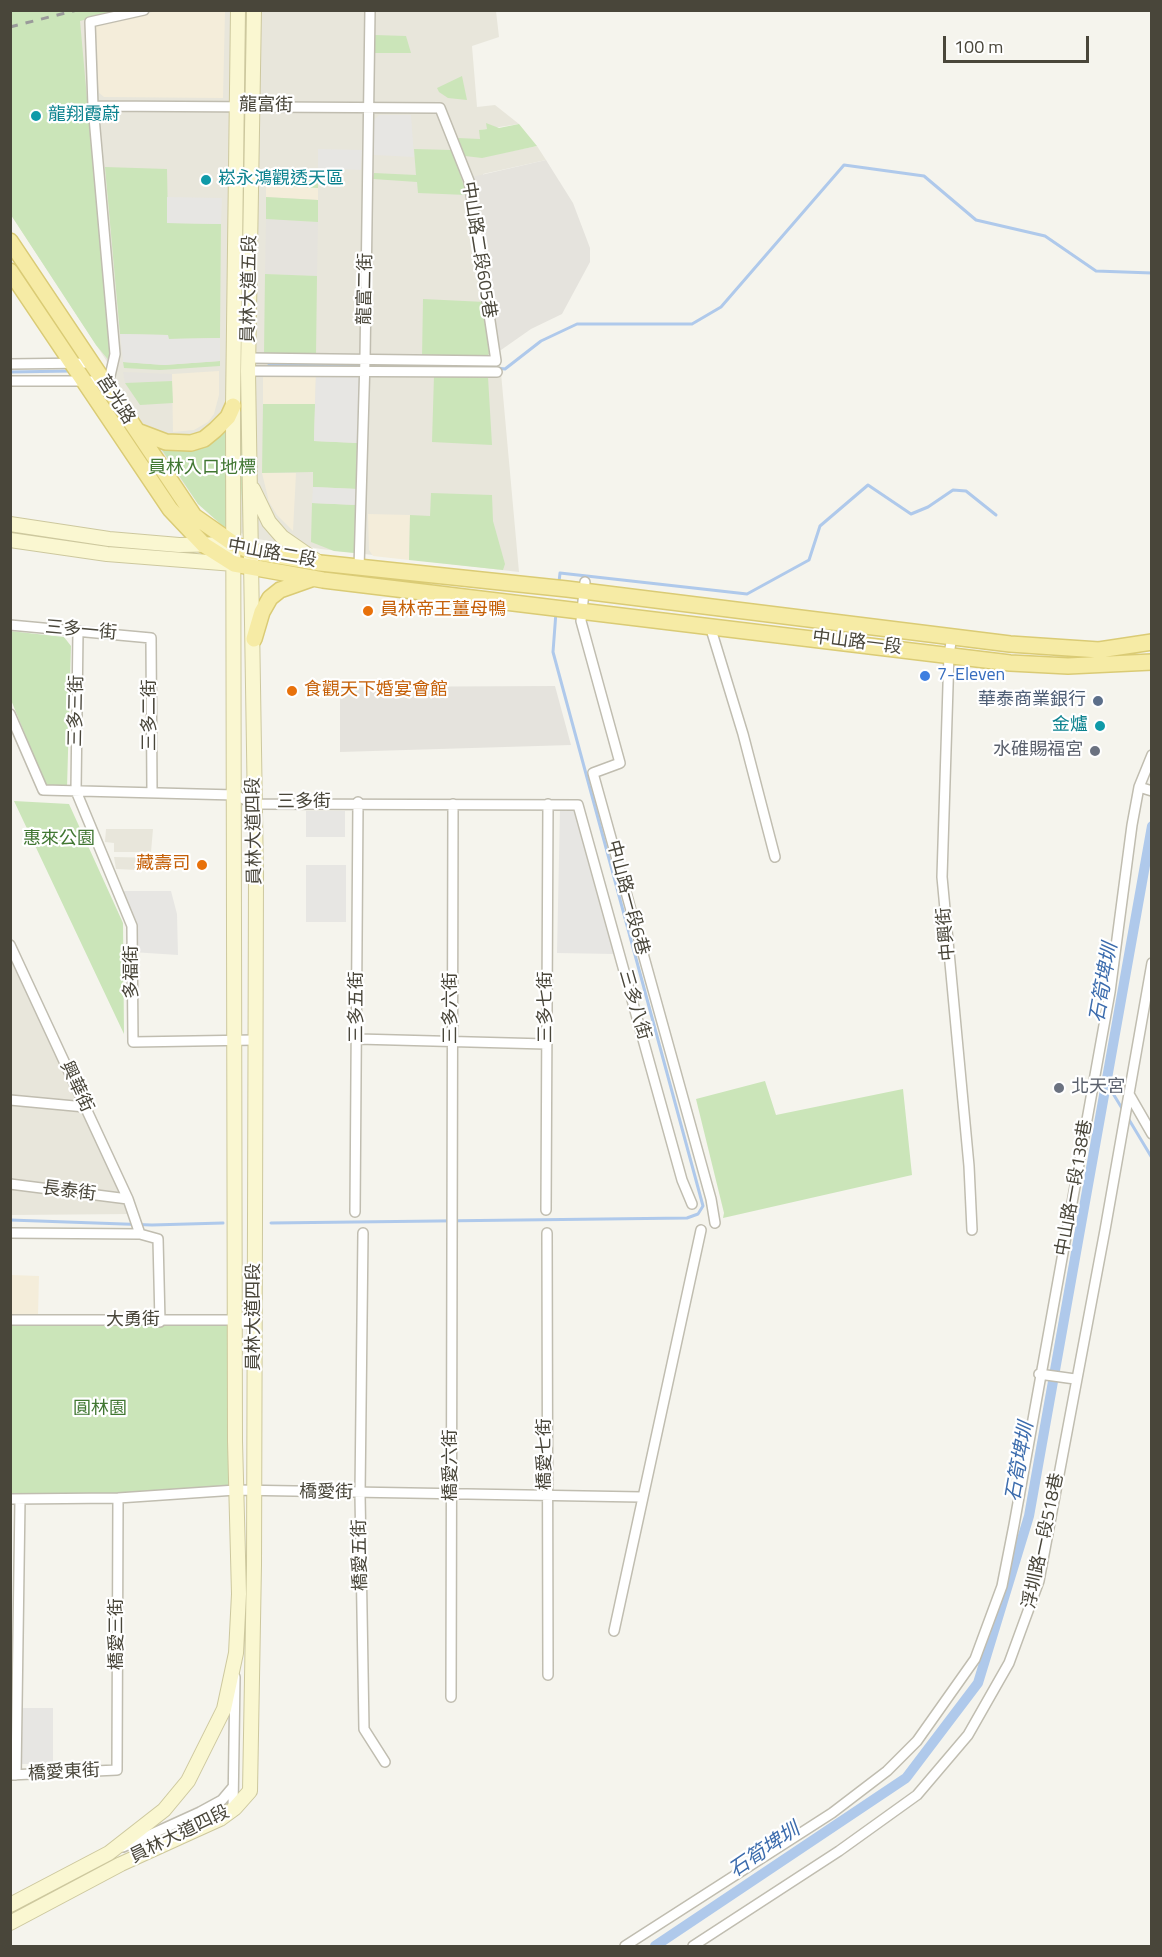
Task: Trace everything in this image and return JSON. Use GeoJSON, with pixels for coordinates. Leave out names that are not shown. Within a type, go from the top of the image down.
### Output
{"type":"FeatureCollection","features":[{"type":"Feature","properties":{"kind":"main road","name":"員林大道五段"},"geometry":{"type":"LineString","coordinates":[[234,544],[233,406],[238,10]]}},
{"type":"Feature","properties":{"kind":"main road","name":"員林大道五段"},"geometry":{"type":"LineString","coordinates":[[252,568],[248,364],[254,10]]}},
{"type":"Feature","properties":{"kind":"main road","name":"莒光路"},"geometry":{"type":"LineString","coordinates":[[10,241],[83,363],[86,381],[170,509],[204,545],[234,564]]}},
{"type":"Feature","properties":{"kind":"main road","name":"莒光路"},"geometry":{"type":"LineString","coordinates":[[10,271],[83,363],[104,381],[194,516],[234,544]]}},
{"type":"Feature","properties":{"kind":"main road"},"geometry":{"type":"LineString","coordinates":[[134,429],[154,439],[179,444],[190,443],[204,439],[215,430],[228,417],[233,406]]}},
{"type":"Feature","properties":{"kind":"main road"},"geometry":{"type":"LineString","coordinates":[[249,463],[253,488],[269,522],[317,571],[280,590],[270,598],[262,612],[254,639]]}},
{"type":"Feature","properties":{"kind":"main road","name":"中山路二段"},"geometry":{"type":"LineString","coordinates":[[10,524],[109,539],[204,545],[234,544],[317,571],[359,568],[567,589]]}},
{"type":"Feature","properties":{"kind":"main road","name":"中山路二段"},"geometry":{"type":"LineString","coordinates":[[10,540],[107,554],[234,564],[252,568],[317,571],[564,607]]}},
{"type":"Feature","properties":{"kind":"main road","name":"員林大道四段"},"geometry":{"type":"LineString","coordinates":[[10,1905],[109,1853],[164,1810],[188,1781],[224,1709],[236,1653],[239,1594],[235,1319],[234,544]]}},
{"type":"Feature","properties":{"kind":"main road","name":"員林大道四段"},"geometry":{"type":"LineString","coordinates":[[10,1923],[121,1864],[190,1833],[233,1809],[250,1791],[255,1320],[252,568]]}},
{"type":"Feature","properties":{"kind":"main road","name":"中山路一段"},"geometry":{"type":"LineString","coordinates":[[567,589],[585,587],[952,637],[1099,650],[1152,642]]}},
{"type":"Feature","properties":{"kind":"main road","name":"中山路一段"},"geometry":{"type":"LineString","coordinates":[[564,607],[1010,663],[1068,666],[1152,662]]}},
{"type":"Feature","properties":{"kind":"street"},"geometry":{"type":"LineString","coordinates":[[10,381],[104,381],[110,376],[115,354],[93,106],[90,22],[144,10]]}},
{"type":"Feature","properties":{"kind":"street","name":"龍富二街"},"geometry":{"type":"LineString","coordinates":[[359,568],[365,370],[369,10]]}},
{"type":"Feature","properties":{"kind":"street","name":"龍富街"},"geometry":{"type":"LineString","coordinates":[[93,106],[254,105],[440,108]]}},
{"type":"Feature","properties":{"kind":"street","name":"中山路二段605巷"},"geometry":{"type":"LineString","coordinates":[[440,108],[469,181],[496,367]]}},
{"type":"Feature","properties":{"kind":"street"},"geometry":{"type":"LineString","coordinates":[[248,364],[365,359],[496,367]]}},
{"type":"Feature","properties":{"kind":"street"},"geometry":{"type":"LineString","coordinates":[[10,364],[83,363]]}},
{"type":"Feature","properties":{"kind":"street"},"geometry":{"type":"LineString","coordinates":[[248,364],[365,370],[496,367]]}},
{"type":"Feature","properties":{"kind":"street","name":"中山路一段6巷"},"geometry":{"type":"LineString","coordinates":[[585,587],[581,621],[620,763],[593,773],[711,1199],[715,1223]]}},
{"type":"Feature","properties":{"kind":"street","name":"三多一街"},"geometry":{"type":"LineString","coordinates":[[10,625],[151,638]]}},
{"type":"Feature","properties":{"kind":"street"},"geometry":{"type":"LineString","coordinates":[[710,626],[744,734],[775,857]]}},
{"type":"Feature","properties":{"kind":"street","name":"三多三街"},"geometry":{"type":"LineString","coordinates":[[76,791],[78,630]]}},
{"type":"Feature","properties":{"kind":"street","name":"中興街"},"geometry":{"type":"LineString","coordinates":[[952,637],[949,654],[942,877],[969,1166],[972,1230]]}},
{"type":"Feature","properties":{"kind":"street","name":"三多二街"},"geometry":{"type":"LineString","coordinates":[[151,638],[152,792]]}},
{"type":"Feature","properties":{"kind":"street","name":"三多街"},"geometry":{"type":"LineString","coordinates":[[10,714],[43,790],[235,795],[254,804],[358,802],[578,805]]}},
{"type":"Feature","properties":{"kind":"street","name":"中山路一段138巷"},"geometry":{"type":"LineString","coordinates":[[625,1947],[832,1813],[887,1771],[917,1741],[975,1659],[1002,1586],[1110,992],[1139,788],[1152,755]]}},
{"type":"Feature","properties":{"kind":"street"},"geometry":{"type":"LineString","coordinates":[[1139,788],[1152,791]]}},
{"type":"Feature","properties":{"kind":"street","name":"多福街"},"geometry":{"type":"LineString","coordinates":[[76,791],[132,926],[133,1042],[255,1040]]}},
{"type":"Feature","properties":{"kind":"street","name":"三多五街"},"geometry":{"type":"LineString","coordinates":[[355,1212],[358,802]]}},
{"type":"Feature","properties":{"kind":"street","name":"三多六街"},"geometry":{"type":"LineString","coordinates":[[451,1234],[453,804]]}},
{"type":"Feature","properties":{"kind":"street","name":"三多七街"},"geometry":{"type":"LineString","coordinates":[[546,1210],[548,804]]}},
{"type":"Feature","properties":{"kind":"street","name":"三多八街"},"geometry":{"type":"LineString","coordinates":[[578,805],[682,1180],[692,1204]]}},
{"type":"Feature","properties":{"kind":"street","name":"興華街"},"geometry":{"type":"LineString","coordinates":[[10,945],[128,1199],[139,1232]]}},
{"type":"Feature","properties":{"kind":"street","name":"浮圳路一段518巷"},"geometry":{"type":"LineString","coordinates":[[693,1947],[839,1851],[917,1795],[968,1735],[1009,1663],[1034,1598],[1056,1494],[1152,963]]}},
{"type":"Feature","properties":{"kind":"street"},"geometry":{"type":"LineString","coordinates":[[10,973],[22,969]]}},
{"type":"Feature","properties":{"kind":"street"},"geometry":{"type":"LineString","coordinates":[[358,1040],[546,1044]]}},
{"type":"Feature","properties":{"kind":"street"},"geometry":{"type":"LineString","coordinates":[[1129,1094],[1152,1134]]}},
{"type":"Feature","properties":{"kind":"street"},"geometry":{"type":"LineString","coordinates":[[10,1100],[85,1107]]}},
{"type":"Feature","properties":{"kind":"street","name":"長泰街"},"geometry":{"type":"LineString","coordinates":[[10,1184],[128,1199]]}},
{"type":"Feature","properties":{"kind":"street"},"geometry":{"type":"LineString","coordinates":[[614,1631],[641,1497],[701,1230]]}},
{"type":"Feature","properties":{"kind":"street"},"geometry":{"type":"LineString","coordinates":[[10,1233],[139,1232],[158,1239],[160,1322]]}},
{"type":"Feature","properties":{"kind":"street","name":"橋愛五街"},"geometry":{"type":"LineString","coordinates":[[363,1233],[360,1494],[364,1730],[385,1762]]}},
{"type":"Feature","properties":{"kind":"street","name":"橋愛七街"},"geometry":{"type":"LineString","coordinates":[[547,1233],[548,1675]]}},
{"type":"Feature","properties":{"kind":"street","name":"橋愛六街"},"geometry":{"type":"LineString","coordinates":[[451,1234],[451,1697]]}},
{"type":"Feature","properties":{"kind":"street","name":"大勇街"},"geometry":{"type":"LineString","coordinates":[[10,1320],[160,1322],[255,1320]]}},
{"type":"Feature","properties":{"kind":"street"},"geometry":{"type":"LineString","coordinates":[[1040,1374],[1075,1379]]}},
{"type":"Feature","properties":{"kind":"street","name":"橋愛街"},"geometry":{"type":"LineString","coordinates":[[15,1499],[118,1498],[236,1490],[360,1494],[452,1493],[546,1497],[641,1497]]}},
{"type":"Feature","properties":{"kind":"street","name":"橋愛三街"},"geometry":{"type":"LineString","coordinates":[[117,1770],[118,1498]]}},
{"type":"Feature","properties":{"kind":"street"},"geometry":{"type":"LineString","coordinates":[[13,1775],[15,1499]]}},
{"type":"Feature","properties":{"kind":"street"},"geometry":{"type":"LineString","coordinates":[[233,1809],[236,1653]]}},
{"type":"Feature","properties":{"kind":"street","name":"橋愛東街"},"geometry":{"type":"LineString","coordinates":[[13,1775],[117,1770]]}},
{"type":"Feature","properties":{"kind":"street"},"geometry":{"type":"LineString","coordinates":[[109,1853],[200,1812],[222,1800],[233,1786]]}},
{"type":"Feature","properties":{"kind":"shaded area"},"geometry":{"type":"Polygon","coordinates":[[[10,11],[496,11],[499,37],[472,46],[477,107],[495,105],[519,124],[480,130],[482,157],[537,146],[546,160],[483,174],[519,572],[321,549],[257,539],[224,527],[198,504],[124,399],[106,360],[11,215],[10,11]]]}},
{"type":"Feature","properties":{"kind":"shaded area"},"geometry":{"type":"Polygon","coordinates":[[[157,11],[225,11],[223,98],[104,97],[99,93],[93,31],[97,25],[157,11]]]}},
{"type":"Feature","properties":{"kind":"shaded area"},"geometry":{"type":"Polygon","coordinates":[[[379,115],[411,115],[414,157],[374,155],[374,120],[379,115]]]}},
{"type":"Feature","properties":{"kind":"shaded area"},"geometry":{"type":"Polygon","coordinates":[[[318,149],[362,150],[361,170],[318,168],[318,149]]]}},
{"type":"Feature","properties":{"kind":"shaded area"},"geometry":{"type":"Polygon","coordinates":[[[546,160],[573,203],[590,248],[590,262],[562,314],[531,329],[501,350],[498,348],[493,294],[472,177],[546,160]]]}},
{"type":"Feature","properties":{"kind":"shaded area"},"geometry":{"type":"Polygon","coordinates":[[[266,185],[318,188],[318,200],[266,197],[266,185]]]}},
{"type":"Feature","properties":{"kind":"shaded area"},"geometry":{"type":"Polygon","coordinates":[[[167,197],[222,198],[221,224],[167,223],[167,197]]]}},
{"type":"Feature","properties":{"kind":"shaded area"},"geometry":{"type":"Polygon","coordinates":[[[266,219],[318,222],[317,276],[265,274],[266,219]]]}},
{"type":"Feature","properties":{"kind":"shaded area"},"geometry":{"type":"Polygon","coordinates":[[[120,334],[168,335],[169,339],[220,338],[220,361],[164,365],[123,362],[120,334]]]}},
{"type":"Feature","properties":{"kind":"shaded area"},"geometry":{"type":"Polygon","coordinates":[[[219,371],[219,395],[214,414],[208,422],[194,430],[173,432],[172,374],[219,371]]]}},
{"type":"Feature","properties":{"kind":"shaded area"},"geometry":{"type":"Polygon","coordinates":[[[123,372],[172,374],[172,381],[125,383],[123,372]]]}},
{"type":"Feature","properties":{"kind":"shaded area"},"geometry":{"type":"Polygon","coordinates":[[[354,373],[360,379],[358,443],[314,441],[316,374],[354,373]]]}},
{"type":"Feature","properties":{"kind":"shaded area"},"geometry":{"type":"Polygon","coordinates":[[[263,374],[316,374],[315,404],[263,404],[263,374]]]}},
{"type":"Feature","properties":{"kind":"shaded area"},"geometry":{"type":"Polygon","coordinates":[[[262,473],[296,473],[293,531],[277,515],[269,502],[262,473]]]}},
{"type":"Feature","properties":{"kind":"shaded area"},"geometry":{"type":"Polygon","coordinates":[[[313,487],[357,489],[357,505],[312,503],[313,487]]]}},
{"type":"Feature","properties":{"kind":"shaded area"},"geometry":{"type":"Polygon","coordinates":[[[368,514],[410,515],[409,560],[373,556],[369,550],[368,514]]]}},
{"type":"Feature","properties":{"kind":"shaded area"},"geometry":{"type":"Polygon","coordinates":[[[555,686],[571,745],[340,752],[340,687],[555,686]]]}},
{"type":"Feature","properties":{"kind":"shaded area"},"geometry":{"type":"Polygon","coordinates":[[[560,809],[576,809],[614,954],[557,953],[560,809]]]}},
{"type":"Feature","properties":{"kind":"shaded area"},"geometry":{"type":"Polygon","coordinates":[[[306,811],[345,811],[345,837],[306,837],[306,811]]]}},
{"type":"Feature","properties":{"kind":"shaded area"},"geometry":{"type":"Polygon","coordinates":[[[106,829],[153,829],[151,852],[114,852],[114,843],[105,842],[106,829]]]}},
{"type":"Feature","properties":{"kind":"shaded area"},"geometry":{"type":"Polygon","coordinates":[[[114,857],[160,858],[160,871],[116,869],[114,857]]]}},
{"type":"Feature","properties":{"kind":"shaded area"},"geometry":{"type":"Polygon","coordinates":[[[306,865],[346,865],[346,922],[306,922],[306,865]]]}},
{"type":"Feature","properties":{"kind":"shaded area"},"geometry":{"type":"Polygon","coordinates":[[[122,891],[171,891],[177,914],[178,955],[132,952],[122,891]]]}},
{"type":"Feature","properties":{"kind":"shaded area"},"geometry":{"type":"Polygon","coordinates":[[[11,940],[133,1214],[11,1215],[11,940]]]}},
{"type":"Feature","properties":{"kind":"shaded area"},"geometry":{"type":"Polygon","coordinates":[[[11,1275],[39,1276],[38,1315],[11,1314],[11,1275]]]}},
{"type":"Feature","properties":{"kind":"shaded area"},"geometry":{"type":"Polygon","coordinates":[[[10,1708],[53,1708],[53,1764],[16,1764],[11,1759],[10,1708]]]}},
{"type":"Feature","properties":{"kind":"green space"},"geometry":{"type":"Polygon","coordinates":[[[10,11],[118,11],[80,21],[111,363],[96,345],[11,215],[10,11]]]}},
{"type":"Feature","properties":{"kind":"green space"},"geometry":{"type":"Polygon","coordinates":[[[375,35],[406,36],[411,53],[375,53],[375,35]]]}},
{"type":"Feature","properties":{"kind":"green space"},"geometry":{"type":"Polygon","coordinates":[[[462,76],[467,100],[448,98],[439,92],[437,88],[462,76]]]}},
{"type":"Feature","properties":{"kind":"green space"},"geometry":{"type":"Polygon","coordinates":[[[486,123],[499,128],[519,124],[537,146],[482,158],[465,156],[458,138],[480,139],[479,130],[487,129],[486,123]]]}},
{"type":"Feature","properties":{"kind":"green space"},"geometry":{"type":"Polygon","coordinates":[[[242,127],[245,127],[246,186],[243,518],[237,428],[242,127]]]}},
{"type":"Feature","properties":{"kind":"green space"},"geometry":{"type":"Polygon","coordinates":[[[414,149],[452,150],[467,195],[418,193],[417,182],[373,179],[374,173],[416,175],[414,149]]]}},
{"type":"Feature","properties":{"kind":"green space"},"geometry":{"type":"Polygon","coordinates":[[[105,167],[167,169],[168,223],[221,224],[220,338],[168,339],[168,335],[120,334],[105,167]]]}},
{"type":"Feature","properties":{"kind":"green space"},"geometry":{"type":"Polygon","coordinates":[[[267,178],[318,181],[318,188],[266,185],[267,178]]]}},
{"type":"Feature","properties":{"kind":"green space"},"geometry":{"type":"Polygon","coordinates":[[[266,197],[318,200],[318,222],[266,219],[266,197]]]}},
{"type":"Feature","properties":{"kind":"green space"},"geometry":{"type":"Polygon","coordinates":[[[265,274],[317,276],[316,356],[264,354],[265,274]]]}},
{"type":"Feature","properties":{"kind":"green space"},"geometry":{"type":"Polygon","coordinates":[[[423,299],[485,302],[489,354],[483,359],[422,358],[423,299]]]}},
{"type":"Feature","properties":{"kind":"green space"},"geometry":{"type":"Polygon","coordinates":[[[220,361],[220,366],[160,370],[124,368],[123,362],[164,365],[220,361]]]}},
{"type":"Feature","properties":{"kind":"green space"},"geometry":{"type":"Polygon","coordinates":[[[434,375],[488,377],[492,445],[432,442],[434,375]]]}},
{"type":"Feature","properties":{"kind":"green space"},"geometry":{"type":"Polygon","coordinates":[[[172,381],[173,403],[140,405],[125,383],[172,381]]]}},
{"type":"Feature","properties":{"kind":"green space"},"geometry":{"type":"Polygon","coordinates":[[[263,404],[315,404],[314,441],[358,443],[357,489],[313,487],[313,472],[262,473],[263,404]]]}},
{"type":"Feature","properties":{"kind":"green space","name":"員林入口地標"},"geometry":{"type":"Polygon","coordinates":[[[227,426],[227,526],[224,527],[198,504],[160,447],[227,426]]]}},
{"type":"Feature","properties":{"kind":"green space"},"geometry":{"type":"Polygon","coordinates":[[[431,493],[492,495],[493,521],[505,564],[503,570],[409,560],[410,515],[430,516],[431,493]]]}},
{"type":"Feature","properties":{"kind":"green space"},"geometry":{"type":"Polygon","coordinates":[[[312,503],[357,505],[354,553],[334,551],[311,542],[312,503]]]}},
{"type":"Feature","properties":{"kind":"green space"},"geometry":{"type":"Polygon","coordinates":[[[10,631],[64,637],[71,646],[67,788],[47,788],[11,700],[10,631]]]}},
{"type":"Feature","properties":{"kind":"green space","name":"惠來公園"},"geometry":{"type":"Polygon","coordinates":[[[14,801],[69,804],[123,923],[124,1034],[14,801]]]}},
{"type":"Feature","properties":{"kind":"green space"},"geometry":{"type":"Polygon","coordinates":[[[765,1081],[776,1115],[903,1089],[912,1175],[723,1218],[724,1213],[696,1099],[765,1081]]]}},
{"type":"Feature","properties":{"kind":"green space","name":"圓林園"},"geometry":{"type":"Polygon","coordinates":[[[235,1319],[236,1490],[11,1499],[10,1320],[235,1319]]]}},
{"type":"Feature","properties":{"kind":"waterway"},"geometry":{"type":"LineString","coordinates":[[496,368],[505,369],[541,341],[577,324],[692,324],[721,307],[844,165],[924,176],[976,220],[1045,236],[1096,271],[1152,273]]}},
{"type":"Feature","properties":{"kind":"waterway"},"geometry":{"type":"LineString","coordinates":[[269,365],[414,367]]}},
{"type":"Feature","properties":{"kind":"waterway"},"geometry":{"type":"LineString","coordinates":[[10,372],[72,371]]}},
{"type":"Feature","properties":{"kind":"waterway"},"geometry":{"type":"LineString","coordinates":[[559,582],[560,573],[747,594],[809,560],[820,526],[868,485],[911,514],[928,507],[953,490],[966,491],[996,515]]}},
{"type":"Feature","properties":{"kind":"waterway"},"geometry":{"type":"LineString","coordinates":[[271,1223],[687,1218],[698,1214],[703,1206],[553,652],[556,612]]}},
{"type":"Feature","properties":{"kind":"waterway","name":"石筍埤圳"},"geometry":{"type":"LineString","coordinates":[[655,1946],[906,1778],[978,1683],[1029,1516],[1152,826]]}},
{"type":"Feature","properties":{"kind":"waterway"},"geometry":{"type":"LineString","coordinates":[[1106,1082],[1123,1110]]}},
{"type":"Feature","properties":{"kind":"waterway"},"geometry":{"type":"LineString","coordinates":[[1128,1118],[1152,1158]]}},
{"type":"Feature","properties":{"kind":"waterway"},"geometry":{"type":"LineString","coordinates":[[10,1220],[152,1225],[223,1223]]}},
{"type":"Feature","properties":{"kind":"railway"},"geometry":{"type":"LineString","coordinates":[[10,27],[77,10]]}},
{"type":"Feature","properties":{"kind":"place","name":"龍翔霞蔚"},"geometry":{"type":"Point","coordinates":[36,116]}},
{"type":"Feature","properties":{"kind":"place","name":"崧永鴻觀透天區"},"geometry":{"type":"Point","coordinates":[206,180]}},
{"type":"Feature","properties":{"kind":"place","name":"員林帝王薑母鴨"},"geometry":{"type":"Point","coordinates":[368,611]}},
{"type":"Feature","properties":{"kind":"place","name":"7-Eleven"},"geometry":{"type":"Point","coordinates":[925,676]}},
{"type":"Feature","properties":{"kind":"place","name":"食觀天下婚宴會館"},"geometry":{"type":"Point","coordinates":[292,691]}},
{"type":"Feature","properties":{"kind":"place","name":"華泰商業銀行"},"geometry":{"type":"Point","coordinates":[1098,701]}},
{"type":"Feature","properties":{"kind":"place","name":"金爐"},"geometry":{"type":"Point","coordinates":[1100,726]}},
{"type":"Feature","properties":{"kind":"place","name":"水碓賜福宮"},"geometry":{"type":"Point","coordinates":[1095,751]}},
{"type":"Feature","properties":{"kind":"place","name":"藏壽司"},"geometry":{"type":"Point","coordinates":[202,865]}},
{"type":"Feature","properties":{"kind":"place","name":"北天宮"},"geometry":{"type":"Point","coordinates":[1059,1088]}}]}
